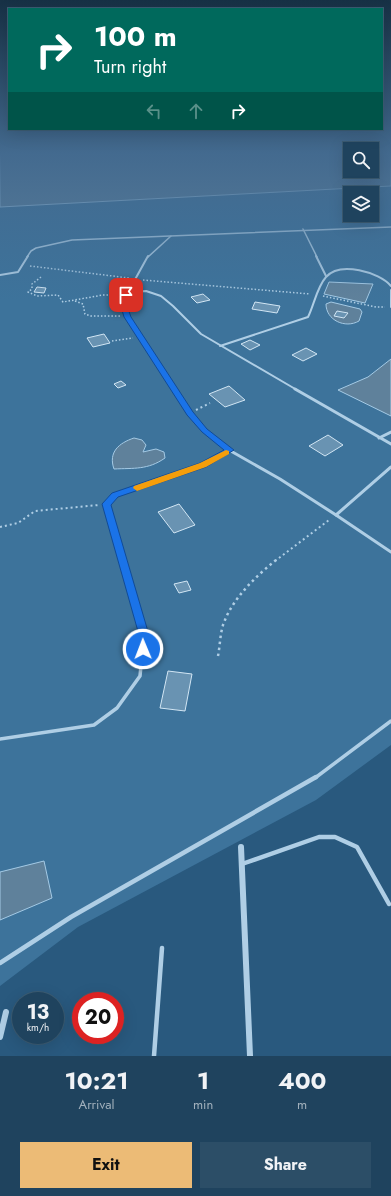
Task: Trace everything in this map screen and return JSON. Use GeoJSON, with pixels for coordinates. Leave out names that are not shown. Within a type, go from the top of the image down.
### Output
{"type":"FeatureCollection","features":[{"type":"Feature","properties":{"kind":"street"},"geometry":{"type":"LineString","coordinates":[[241,847],[250,1056]]}},
{"type":"Feature","properties":{"kind":"street"},"geometry":{"type":"LineString","coordinates":[[0,1037],[6,1012]]}},
{"type":"Feature","properties":{"kind":"lane"},"geometry":{"type":"LineString","coordinates":[[0,275],[18,272],[31,251],[36,248],[72,240],[391,226]]}},
{"type":"Feature","properties":{"kind":"lane"},"geometry":{"type":"LineString","coordinates":[[303,230],[326,276]]}},
{"type":"Feature","properties":{"kind":"lane"},"geometry":{"type":"LineString","coordinates":[[172,235],[149,254],[134,279],[123,303],[128,317],[190,413],[205,430],[230,450],[280,479],[391,552]]}},
{"type":"Feature","properties":{"kind":"lane"},"geometry":{"type":"LineString","coordinates":[[220,346],[308,317],[319,295],[326,276],[335,272],[353,269],[385,278],[391,286]]}},
{"type":"Feature","properties":{"kind":"lane"},"geometry":{"type":"LineString","coordinates":[[126,295],[132,291],[140,290],[153,292],[165,297],[199,333],[391,444]]}},
{"type":"Feature","properties":{"kind":"lane"},"geometry":{"type":"LineString","coordinates":[[391,290],[391,306]]}},
{"type":"Feature","properties":{"kind":"lane"},"geometry":{"type":"LineString","coordinates":[[379,438],[391,432]]}},
{"type":"Feature","properties":{"kind":"lane"},"geometry":{"type":"LineString","coordinates":[[0,739],[94,725],[117,708],[140,676],[144,635],[106,504],[115,495],[203,465],[230,450]]}},
{"type":"Feature","properties":{"kind":"lane"},"geometry":{"type":"LineString","coordinates":[[336,515],[391,467]]}},
{"type":"Feature","properties":{"kind":"lane"},"geometry":{"type":"LineString","coordinates":[[0,963],[71,917],[324,773],[391,721]]}},
{"type":"Feature","properties":{"kind":"lane"},"geometry":{"type":"LineString","coordinates":[[242,864],[319,837],[335,837],[347,841],[357,847],[389,904]]}},
{"type":"Feature","properties":{"kind":"lane"},"geometry":{"type":"LineString","coordinates":[[154,1056],[162,948]]}},
{"type":"Feature","properties":{"kind":"path"},"geometry":{"type":"LineString","coordinates":[[21,265],[134,279],[319,295],[376,307],[391,306]]}},
{"type":"Feature","properties":{"kind":"path"},"geometry":{"type":"LineString","coordinates":[[41,277],[32,284],[32,289],[28,292],[37,296],[58,295],[63,302],[103,295],[126,295]]}},
{"type":"Feature","properties":{"kind":"path"},"geometry":{"type":"LineString","coordinates":[[74,300],[83,304],[85,314],[91,316],[128,317]]}},
{"type":"Feature","properties":{"kind":"path"},"geometry":{"type":"LineString","coordinates":[[112,341],[142,337]]}},
{"type":"Feature","properties":{"kind":"path"},"geometry":{"type":"LineString","coordinates":[[190,413],[210,404]]}},
{"type":"Feature","properties":{"kind":"path"},"geometry":{"type":"LineString","coordinates":[[0,527],[18,523],[35,510],[106,504]]}},
{"type":"Feature","properties":{"kind":"path"},"geometry":{"type":"LineString","coordinates":[[218,656],[224,620],[245,588],[277,559],[336,515]]}},
{"type":"Feature","properties":{"kind":"shaded area"},"geometry":{"type":"Polygon","coordinates":[[[0,201],[107,201],[0,207],[0,201]]]}},
{"type":"Feature","properties":{"kind":"shaded area"},"geometry":{"type":"Polygon","coordinates":[[[107,201],[343,201],[343,222],[379,222],[379,201],[391,201],[391,745],[316,800],[78,927],[0,986],[0,207],[107,201]]]}},
{"type":"Feature","properties":{"kind":"shaded area"},"geometry":{"type":"Polygon","coordinates":[[[329,282],[373,284],[365,303],[324,294],[329,282]]]}},
{"type":"Feature","properties":{"kind":"shaded area"},"geometry":{"type":"Polygon","coordinates":[[[331,302],[360,309],[362,312],[359,321],[348,324],[337,322],[329,315],[327,310],[326,304],[331,302]]]}},
{"type":"Feature","properties":{"kind":"shaded area"},"geometry":{"type":"Polygon","coordinates":[[[391,359],[391,416],[338,390],[368,377],[391,359]]]}},
{"type":"Feature","properties":{"kind":"shaded area"},"geometry":{"type":"Polygon","coordinates":[[[134,438],[142,440],[146,445],[143,452],[156,449],[164,452],[165,458],[153,465],[114,469],[112,458],[116,449],[134,438]]]}},
{"type":"Feature","properties":{"kind":"shaded area"},"geometry":{"type":"Polygon","coordinates":[[[44,861],[52,898],[0,920],[0,872],[44,861]]]}},
{"type":"Feature","properties":{"kind":"building"},"geometry":{"type":"Polygon","coordinates":[[[37,287],[46,288],[44,293],[34,292],[37,287]]]}},
{"type":"Feature","properties":{"kind":"building"},"geometry":{"type":"Polygon","coordinates":[[[203,294],[210,300],[197,303],[191,297],[203,294]]]}},
{"type":"Feature","properties":{"kind":"building"},"geometry":{"type":"Polygon","coordinates":[[[255,302],[280,306],[277,313],[252,309],[255,302]]]}},
{"type":"Feature","properties":{"kind":"building"},"geometry":{"type":"Polygon","coordinates":[[[337,311],[348,313],[344,318],[334,316],[337,311]]]}},
{"type":"Feature","properties":{"kind":"building"},"geometry":{"type":"Polygon","coordinates":[[[104,334],[110,343],[93,347],[87,338],[104,334]]]}},
{"type":"Feature","properties":{"kind":"building"},"geometry":{"type":"Polygon","coordinates":[[[250,340],[260,345],[250,350],[241,344],[250,340]]]}},
{"type":"Feature","properties":{"kind":"building"},"geometry":{"type":"Polygon","coordinates":[[[306,348],[317,354],[303,361],[292,355],[306,348]]]}},
{"type":"Feature","properties":{"kind":"building"},"geometry":{"type":"Polygon","coordinates":[[[121,381],[126,385],[118,388],[114,384],[121,381]]]}},
{"type":"Feature","properties":{"kind":"building"},"geometry":{"type":"Polygon","coordinates":[[[229,386],[245,400],[225,407],[209,394],[229,386]]]}},
{"type":"Feature","properties":{"kind":"building"},"geometry":{"type":"Polygon","coordinates":[[[328,435],[343,445],[325,456],[309,446],[328,435]]]}},
{"type":"Feature","properties":{"kind":"building"},"geometry":{"type":"Polygon","coordinates":[[[179,504],[195,525],[174,533],[158,512],[179,504]]]}},
{"type":"Feature","properties":{"kind":"building"},"geometry":{"type":"Polygon","coordinates":[[[187,581],[191,590],[179,593],[174,584],[187,581]]]}},
{"type":"Feature","properties":{"kind":"building"},"geometry":{"type":"Polygon","coordinates":[[[168,671],[192,674],[185,711],[160,708],[168,671]]]}},
{"type":"Feature","properties":{"kind":"slow traffic"},"geometry":{"type":"LineString","coordinates":[[137,488],[203,465],[226,452]]}},
{"type":"Feature","properties":{"kind":"route"},"geometry":{"type":"LineString","coordinates":[[126,295],[123,303],[124,310],[190,413],[205,430],[230,450],[203,465],[115,495],[106,504],[144,635],[143,649]]}}]}
